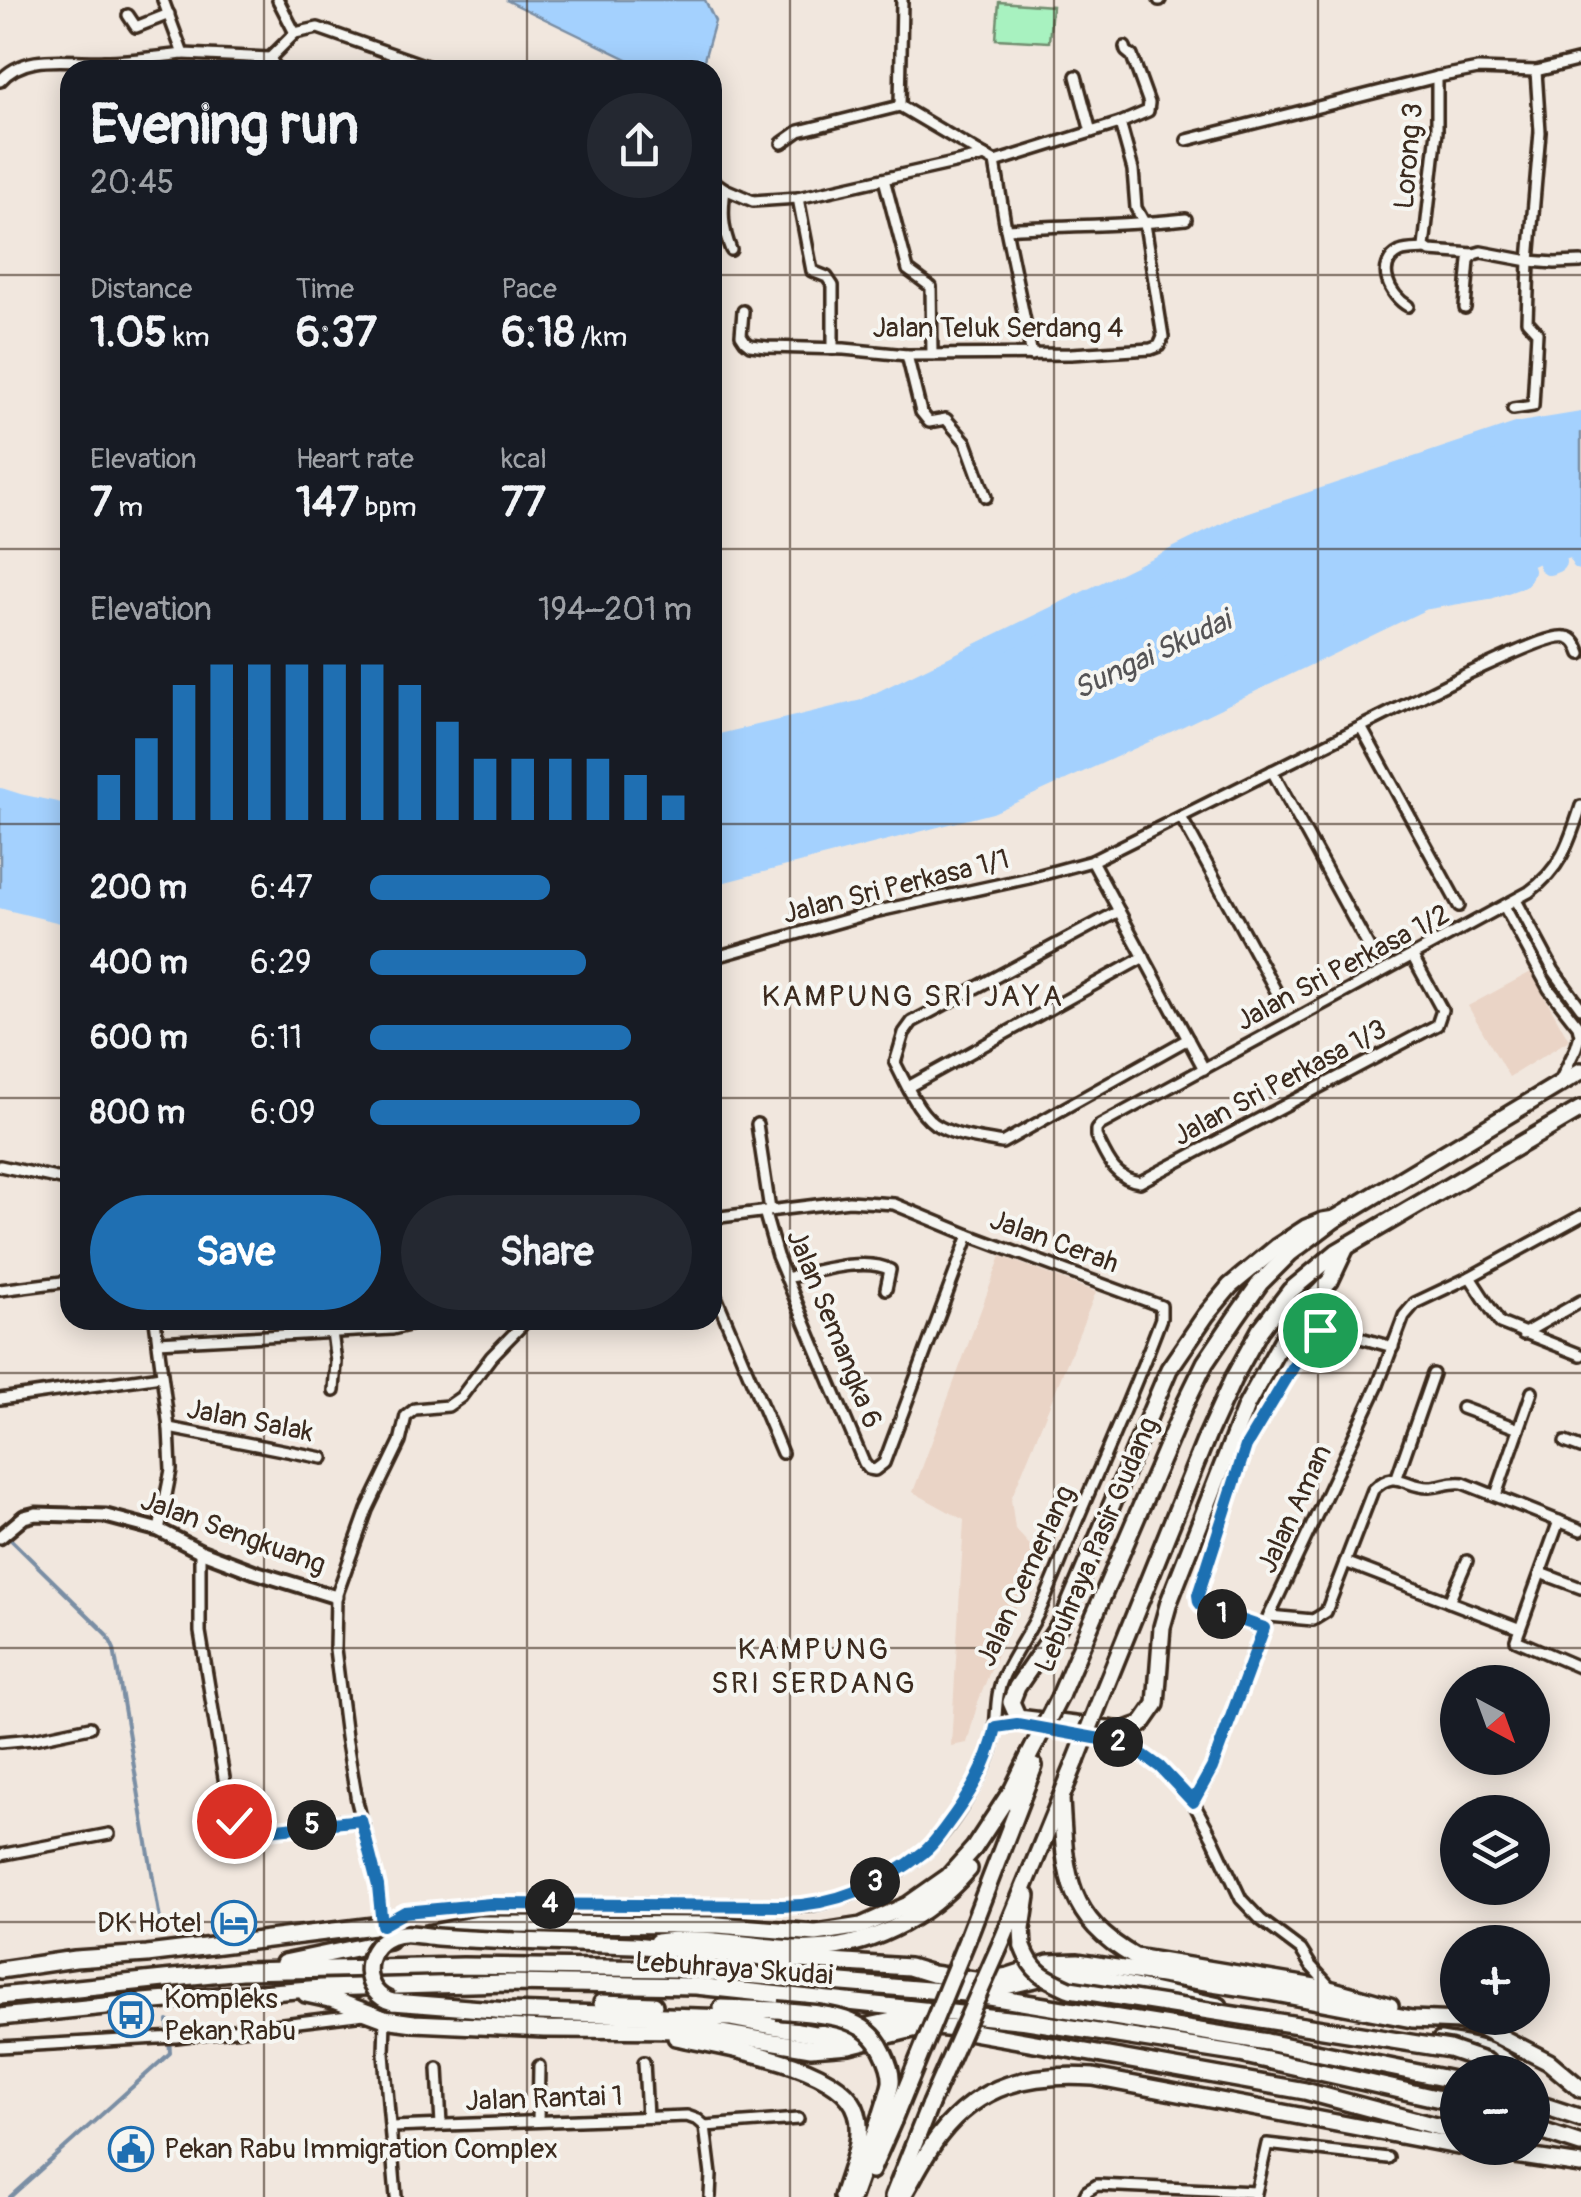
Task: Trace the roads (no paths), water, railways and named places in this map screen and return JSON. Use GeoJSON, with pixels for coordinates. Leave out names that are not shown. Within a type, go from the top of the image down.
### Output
{"type":"FeatureCollection","features":[{"type":"Feature","properties":{"kind":"highway","name":"Lebuhraya Pasir Gudang"},"geometry":{"type":"LineString","coordinates":[[856,2197],[967,1940],[1034,1756],[1204,1364],[1260,1283],[1290,1253],[1335,1219],[1581,1071]]}},
{"type":"Feature","properties":{"kind":"highway"},"geometry":{"type":"LineString","coordinates":[[892,2197],[1061,1799],[1207,1436],[1232,1379],[1260,1330],[1290,1291],[1346,1247],[1580,1110]]}},
{"type":"Feature","properties":{"kind":"highway"},"geometry":{"type":"LineString","coordinates":[[1335,1219],[1306,1228],[1230,1286],[1169,1369],[1063,1620],[1017,1688],[1011,1702],[1018,1718],[1123,1731],[1142,1724],[1156,1704],[1162,1627],[1169,1602],[1246,1406],[1284,1337],[1330,1280],[1346,1247]]}},
{"type":"Feature","properties":{"kind":"highway"},"geometry":{"type":"LineString","coordinates":[[241,1972],[478,1924],[718,1925],[816,1933],[861,1926],[908,1905],[948,1877],[974,1848],[1034,1756]]}},
{"type":"Feature","properties":{"kind":"highway"},"geometry":{"type":"LineString","coordinates":[[739,1950],[831,1946],[876,1936],[915,1917],[968,1870],[992,1835],[1010,1793]]}},
{"type":"Feature","properties":{"kind":"highway"},"geometry":{"type":"LineString","coordinates":[[1061,1799],[1070,1883],[1084,1913],[1114,1945],[1135,1957],[1333,1990],[1440,2017]]}},
{"type":"Feature","properties":{"kind":"highway"},"geometry":{"type":"LineString","coordinates":[[1034,1862],[1022,1929],[1023,1947],[1036,1972],[1070,1989],[1449,2049],[1467,2055]]}},
{"type":"Feature","properties":{"kind":"highway"},"geometry":{"type":"LineString","coordinates":[[368,1945],[382,1925]]}},
{"type":"Feature","properties":{"kind":"highway"},"geometry":{"type":"LineString","coordinates":[[0,1970],[382,1925]]}},
{"type":"Feature","properties":{"kind":"highway"},"geometry":{"type":"LineString","coordinates":[[948,2013],[815,2034],[730,2018],[494,2010],[393,2002],[377,1994],[368,1970],[371,1953],[388,1937],[410,1934],[739,1950],[910,1968],[981,1981],[1050,1962],[1078,1962],[1440,2020]]}},
{"type":"Feature","properties":{"kind":"highway","name":"Lebuhraya Skudai"},"geometry":{"type":"LineString","coordinates":[[0,1996],[241,1972],[463,1966],[673,1970],[964,1993],[1267,2042],[1440,2077]]}},
{"type":"Feature","properties":{"kind":"highway"},"geometry":{"type":"LineString","coordinates":[[964,1993],[1072,1973],[1216,2006],[1482,2048],[1495,2055]]}},
{"type":"Feature","properties":{"kind":"highway","name":"Lebuhraya Skudai"},"geometry":{"type":"LineString","coordinates":[[0,2018],[288,1990],[508,1983],[696,1986],[1026,2021],[1240,2054],[1440,2099]]}},
{"type":"Feature","properties":{"kind":"highway"},"geometry":{"type":"LineString","coordinates":[[288,1990],[334,2000],[385,2018],[461,2026],[704,2030],[811,2048],[850,2045],[925,2026],[1305,2091],[1440,2127]]}},
{"type":"Feature","properties":{"kind":"highway"},"geometry":{"type":"LineString","coordinates":[[393,2002],[777,2010],[854,2022],[870,2031],[880,2044],[890,2069],[888,2118]]}},
{"type":"Feature","properties":{"kind":"highway"},"geometry":{"type":"LineString","coordinates":[[652,2032],[802,2067],[825,2077],[844,2092],[857,2111],[859,2133],[842,2197]]}},
{"type":"Feature","properties":{"kind":"highway"},"geometry":{"type":"LineString","coordinates":[[1497,2035],[1549,2062],[1581,2090]]}},
{"type":"Feature","properties":{"kind":"highway"},"geometry":{"type":"LineString","coordinates":[[902,2197],[937,2138],[972,2102],[995,2089],[1050,2076],[1093,2077],[1440,2141]]}},
{"type":"Feature","properties":{"kind":"highway"},"geometry":{"type":"LineString","coordinates":[[1550,2108],[1581,2118]]}},
{"type":"Feature","properties":{"kind":"highway"},"geometry":{"type":"LineString","coordinates":[[1550,2134],[1581,2144]]}},
{"type":"Feature","properties":{"kind":"highway"},"geometry":{"type":"LineString","coordinates":[[1550,2160],[1581,2165]]}},
{"type":"Feature","properties":{"kind":"street"},"geometry":{"type":"LineString","coordinates":[[163,0],[183,54]]}},
{"type":"Feature","properties":{"kind":"street"},"geometry":{"type":"LineString","coordinates":[[278,0],[294,33]]}},
{"type":"Feature","properties":{"kind":"street"},"geometry":{"type":"LineString","coordinates":[[900,106],[902,0]]}},
{"type":"Feature","properties":{"kind":"street"},"geometry":{"type":"LineString","coordinates":[[128,15],[136,27],[169,14]]}},
{"type":"Feature","properties":{"kind":"street"},"geometry":{"type":"LineString","coordinates":[[124,60],[183,54],[270,58],[294,33],[318,28],[409,60]]}},
{"type":"Feature","properties":{"kind":"street"},"geometry":{"type":"LineString","coordinates":[[782,143],[799,131],[900,106],[996,162],[1143,115],[1150,107],[1125,47]]}},
{"type":"Feature","properties":{"kind":"street"},"geometry":{"type":"LineString","coordinates":[[164,56],[165,60]]}},
{"type":"Feature","properties":{"kind":"street"},"geometry":{"type":"LineString","coordinates":[[1187,140],[1437,77],[1478,69],[1536,71],[1581,60]]}},
{"type":"Feature","properties":{"kind":"street"},"geometry":{"type":"LineString","coordinates":[[0,81],[10,70],[32,62],[60,62]]}},
{"type":"Feature","properties":{"kind":"street"},"geometry":{"type":"LineString","coordinates":[[1514,409],[1533,406],[1537,332],[1527,321],[1540,132],[1536,71]]}},
{"type":"Feature","properties":{"kind":"street"},"geometry":{"type":"LineString","coordinates":[[1076,76],[1090,132]]}},
{"type":"Feature","properties":{"kind":"street","name":"Lorong 3"},"geometry":{"type":"LineString","coordinates":[[1437,77],[1437,131],[1426,249],[1481,252],[1529,261],[1581,262]]}},
{"type":"Feature","properties":{"kind":"street"},"geometry":{"type":"LineString","coordinates":[[1120,123],[1132,170],[1136,208],[1145,224]]}},
{"type":"Feature","properties":{"kind":"street"},"geometry":{"type":"LineString","coordinates":[[722,186],[753,200],[798,198],[985,156]]}},
{"type":"Feature","properties":{"kind":"street"},"geometry":{"type":"LineString","coordinates":[[996,162],[1032,355]]}},
{"type":"Feature","properties":{"kind":"street"},"geometry":{"type":"LineString","coordinates":[[884,179],[908,270],[931,288],[932,354]]}},
{"type":"Feature","properties":{"kind":"street"},"geometry":{"type":"LineString","coordinates":[[726,189],[722,214],[731,250]]}},
{"type":"Feature","properties":{"kind":"street"},"geometry":{"type":"LineString","coordinates":[[798,198],[812,272],[827,277],[833,286],[833,349]]}},
{"type":"Feature","properties":{"kind":"street"},"geometry":{"type":"LineString","coordinates":[[1006,229],[1186,219]]}},
{"type":"Feature","properties":{"kind":"street","name":"Jalan Teluk Serdang 4"},"geometry":{"type":"LineString","coordinates":[[744,311],[741,335],[750,345],[907,355],[1032,355],[1150,349],[1159,346],[1163,337],[1145,224]]}},
{"type":"Feature","properties":{"kind":"street"},"geometry":{"type":"LineString","coordinates":[[1408,306],[1391,292],[1387,272],[1400,252],[1426,249]]}},
{"type":"Feature","properties":{"kind":"street"},"geometry":{"type":"LineString","coordinates":[[1465,308],[1469,260],[1474,254]]}},
{"type":"Feature","properties":{"kind":"street"},"geometry":{"type":"LineString","coordinates":[[907,355],[921,412],[930,422],[946,419],[966,442],[986,497]]}},
{"type":"Feature","properties":{"kind":"street","name":"Jalan Sri Perkasa 1/1"},"geometry":{"type":"LineString","coordinates":[[722,955],[874,912],[1092,861],[1467,674],[1554,637],[1568,636],[1577,643],[1581,654]]}},
{"type":"Feature","properties":{"kind":"street"},"geometry":{"type":"LineString","coordinates":[[1361,727],[1458,906]]}},
{"type":"Feature","properties":{"kind":"street"},"geometry":{"type":"LineString","coordinates":[[1272,771],[1373,955]]}},
{"type":"Feature","properties":{"kind":"street","name":"Jalan Sri Perkasa 1/2"},"geometry":{"type":"LineString","coordinates":[[1096,1130],[1516,900],[1544,881],[1559,863],[1581,806]]}},
{"type":"Feature","properties":{"kind":"street"},"geometry":{"type":"LineString","coordinates":[[1181,816],[1277,993]]}},
{"type":"Feature","properties":{"kind":"street"},"geometry":{"type":"LineString","coordinates":[[1092,861],[1204,1068]]}},
{"type":"Feature","properties":{"kind":"street"},"geometry":{"type":"LineString","coordinates":[[1516,900],[1554,971],[1581,1008]]}},
{"type":"Feature","properties":{"kind":"street"},"geometry":{"type":"LineString","coordinates":[[1504,906],[1549,989],[1578,1026],[1576,1048],[1560,1084]]}},
{"type":"Feature","properties":{"kind":"street"},"geometry":{"type":"LineString","coordinates":[[1119,911],[912,1022],[904,1032],[895,1063],[926,1115],[938,1126],[1002,1143],[1188,1040]]}},
{"type":"Feature","properties":{"kind":"street","name":"Jalan Sri Perkasa 1/3"},"geometry":{"type":"LineString","coordinates":[[1096,1130],[1111,1166],[1128,1180],[1140,1182],[1437,1025],[1442,1010],[1412,955]]}},
{"type":"Feature","properties":{"kind":"street"},"geometry":{"type":"LineString","coordinates":[[908,1086],[1144,957]]}},
{"type":"Feature","properties":{"kind":"street","name":"Jalan Semangka 6"},"geometry":{"type":"LineString","coordinates":[[757,1124],[767,1210],[786,1278],[869,1468],[876,1470],[884,1463],[970,1236]]}},
{"type":"Feature","properties":{"kind":"street"},"geometry":{"type":"LineString","coordinates":[[0,1166],[60,1179]]}},
{"type":"Feature","properties":{"kind":"street","name":"Jalan Cerah"},"geometry":{"type":"LineString","coordinates":[[722,1217],[849,1201],[894,1204],[1162,1306]]}},
{"type":"Feature","properties":{"kind":"street"},"geometry":{"type":"LineString","coordinates":[[1581,1216],[1470,1277],[1500,1323],[1581,1355]]}},
{"type":"Feature","properties":{"kind":"street"},"geometry":{"type":"LineString","coordinates":[[786,1278],[880,1264],[890,1270],[886,1290]]}},
{"type":"Feature","properties":{"kind":"street","name":"Jalan Aman"},"geometry":{"type":"LineString","coordinates":[[1193,1802],[1212,1768],[1269,1616],[1378,1385],[1404,1316],[1415,1303],[1470,1277]]}},
{"type":"Feature","properties":{"kind":"street"},"geometry":{"type":"LineString","coordinates":[[0,1290],[60,1283]]}},
{"type":"Feature","properties":{"kind":"street"},"geometry":{"type":"LineString","coordinates":[[1522,1334],[1581,1300]]}},
{"type":"Feature","properties":{"kind":"street","name":"Jalan Cemerlang"},"geometry":{"type":"LineString","coordinates":[[382,1925],[405,1912],[490,1904],[809,1906],[839,1899],[892,1874],[927,1850],[980,1778],[992,1749],[997,1696],[1004,1676],[1041,1608],[1131,1398],[1162,1306]]}},
{"type":"Feature","properties":{"kind":"street"},"geometry":{"type":"LineString","coordinates":[[722,1311],[782,1453]]}},
{"type":"Feature","properties":{"kind":"street"},"geometry":{"type":"LineString","coordinates":[[1264,1628],[1203,1607],[1198,1595],[1246,1446],[1313,1334],[1328,1329],[1393,1347]]}},
{"type":"Feature","properties":{"kind":"street"},"geometry":{"type":"LineString","coordinates":[[156,1330],[170,1428],[171,1470],[159,1530]]}},
{"type":"Feature","properties":{"kind":"street"},"geometry":{"type":"LineString","coordinates":[[270,1330],[270,1336]]}},
{"type":"Feature","properties":{"kind":"street"},"geometry":{"type":"LineString","coordinates":[[158,1342],[349,1330]]}},
{"type":"Feature","properties":{"kind":"street"},"geometry":{"type":"LineString","coordinates":[[382,1925],[346,1737],[336,1649],[336,1597],[367,1510],[400,1442],[406,1416],[414,1409],[448,1406],[461,1397],[517,1330]]}},
{"type":"Feature","properties":{"kind":"street"},"geometry":{"type":"LineString","coordinates":[[332,1332],[334,1391]]}},
{"type":"Feature","properties":{"kind":"street"},"geometry":{"type":"LineString","coordinates":[[1398,1478],[1433,1374]]}},
{"type":"Feature","properties":{"kind":"street"},"geometry":{"type":"LineString","coordinates":[[0,1399],[161,1376]]}},
{"type":"Feature","properties":{"kind":"street"},"geometry":{"type":"LineString","coordinates":[[1496,1495],[1532,1392]]}},
{"type":"Feature","properties":{"kind":"street"},"geometry":{"type":"LineString","coordinates":[[1462,1408],[1519,1429]]}},
{"type":"Feature","properties":{"kind":"street","name":"Jalan Salak"},"geometry":{"type":"LineString","coordinates":[[170,1428],[323,1458]]}},
{"type":"Feature","properties":{"kind":"street"},"geometry":{"type":"LineString","coordinates":[[1566,1442],[1581,1448]]}},
{"type":"Feature","properties":{"kind":"street"},"geometry":{"type":"LineString","coordinates":[[1269,1616],[1313,1620],[1326,1612],[1372,1490],[1382,1481],[1398,1478],[1430,1487],[1463,1483],[1581,1530]]}},
{"type":"Feature","properties":{"kind":"street","name":"Jalan Sengkuang"},"geometry":{"type":"LineString","coordinates":[[0,1537],[24,1518],[36,1514],[106,1516],[159,1530],[200,1552],[336,1597]]}},
{"type":"Feature","properties":{"kind":"street"},"geometry":{"type":"LineString","coordinates":[[1559,1521],[1515,1638],[1581,1668]]}},
{"type":"Feature","properties":{"kind":"street"},"geometry":{"type":"LineString","coordinates":[[200,1552],[200,1632],[226,1790],[236,1826],[239,1830],[259,1831],[361,1820]]}},
{"type":"Feature","properties":{"kind":"street"},"geometry":{"type":"LineString","coordinates":[[1449,1602],[1466,1561]]}},
{"type":"Feature","properties":{"kind":"street"},"geometry":{"type":"LineString","coordinates":[[1345,1562],[1518,1628]]}},
{"type":"Feature","properties":{"kind":"street"},"geometry":{"type":"LineString","coordinates":[[1541,1573],[1581,1588]]}},
{"type":"Feature","properties":{"kind":"street"},"geometry":{"type":"LineString","coordinates":[[996,1727],[1017,1724],[1117,1742],[1160,1767],[1193,1802],[1240,1898],[1300,1950],[1333,1990]]}},
{"type":"Feature","properties":{"kind":"street"},"geometry":{"type":"LineString","coordinates":[[0,1742],[90,1728]]}},
{"type":"Feature","properties":{"kind":"street"},"geometry":{"type":"LineString","coordinates":[[0,1855],[109,1834]]}},
{"type":"Feature","properties":{"kind":"street"},"geometry":{"type":"LineString","coordinates":[[0,2047],[176,2038],[367,2014]]}},
{"type":"Feature","properties":{"kind":"street"},"geometry":{"type":"LineString","coordinates":[[385,2018],[384,2054],[396,2197]]}},
{"type":"Feature","properties":{"kind":"street"},"geometry":{"type":"LineString","coordinates":[[644,2062],[647,2117]]}},
{"type":"Feature","properties":{"kind":"street"},"geometry":{"type":"LineString","coordinates":[[538,2122],[539,2066]]}},
{"type":"Feature","properties":{"kind":"street"},"geometry":{"type":"LineString","coordinates":[[438,2068],[441,2125]]}},
{"type":"Feature","properties":{"kind":"street","name":"Jalan Rantai 1"},"geometry":{"type":"LineString","coordinates":[[392,2127],[687,2116],[702,2123],[798,2119]]}},
{"type":"Feature","properties":{"kind":"street"},"geometry":{"type":"LineString","coordinates":[[702,2123],[711,2175],[710,2197]]}},
{"type":"Feature","properties":{"kind":"street"},"geometry":{"type":"LineString","coordinates":[[1084,2197],[1097,2185],[1255,2195],[1267,2144],[1388,2158]]}},
{"type":"Feature","properties":{"kind":"water"},"geometry":{"type":"Polygon","coordinates":[[[506,0],[705,0],[715,21],[704,60],[629,60],[506,0]]]}},
{"type":"Feature","properties":{"kind":"water","name":"Sungai Skudai"},"geometry":{"type":"Polygon","coordinates":[[[1581,422],[1581,560],[1575,546],[1562,550],[1560,545],[1551,548],[1556,562],[1549,565],[1542,551],[1524,559],[1520,578],[1489,589],[1423,600],[991,803],[722,873],[722,744],[863,710],[1242,525],[1520,432],[1581,422]]]}},
{"type":"Feature","properties":{"kind":"water"},"geometry":{"type":"Polygon","coordinates":[[[0,798],[60,813],[60,913],[0,898],[0,798]]]}},
{"type":"Feature","properties":{"kind":"waterway"},"geometry":{"type":"LineString","coordinates":[[722,744],[863,710],[1242,525],[1520,432],[1581,422]]}},
{"type":"Feature","properties":{"kind":"waterway"},"geometry":{"type":"LineString","coordinates":[[722,872],[991,803],[1423,600],[1489,589],[1520,578],[1524,559],[1543,550],[1549,565],[1556,562],[1551,548],[1560,545],[1562,550],[1575,546],[1581,560]]}},
{"type":"Feature","properties":{"kind":"waterway"},"geometry":{"type":"LineString","coordinates":[[0,798],[60,813]]}},
{"type":"Feature","properties":{"kind":"waterway"},"geometry":{"type":"LineString","coordinates":[[0,898],[60,913]]}},
{"type":"Feature","properties":{"kind":"waterway"},"geometry":{"type":"LineString","coordinates":[[0,1529],[107,1634],[114,1649],[163,1937]]}},
{"type":"Feature","properties":{"kind":"waterway"},"geometry":{"type":"LineString","coordinates":[[10,2197],[170,2053],[168,2021]]}},
{"type":"Feature","properties":{"kind":"place","name":"DK Hotel"},"geometry":{"type":"Point","coordinates":[234,1923]}},
{"type":"Feature","properties":{"kind":"place","name":"Kompleks Pekan Rabu"},"geometry":{"type":"Point","coordinates":[131,2015]}},
{"type":"Feature","properties":{"kind":"place","name":"Pekan Rabu Immigration Complex"},"geometry":{"type":"Point","coordinates":[131,2149]}},
{"type":"Feature","properties":{"kind":"district","name":"KAMPUNG SRI JAYA"},"geometry":{"type":"Point","coordinates":[913,996]}},
{"type":"Feature","properties":{"kind":"district","name":"KAMPUNG SRI SERDANG"},"geometry":{"type":"Point","coordinates":[814,1666]}}]}
